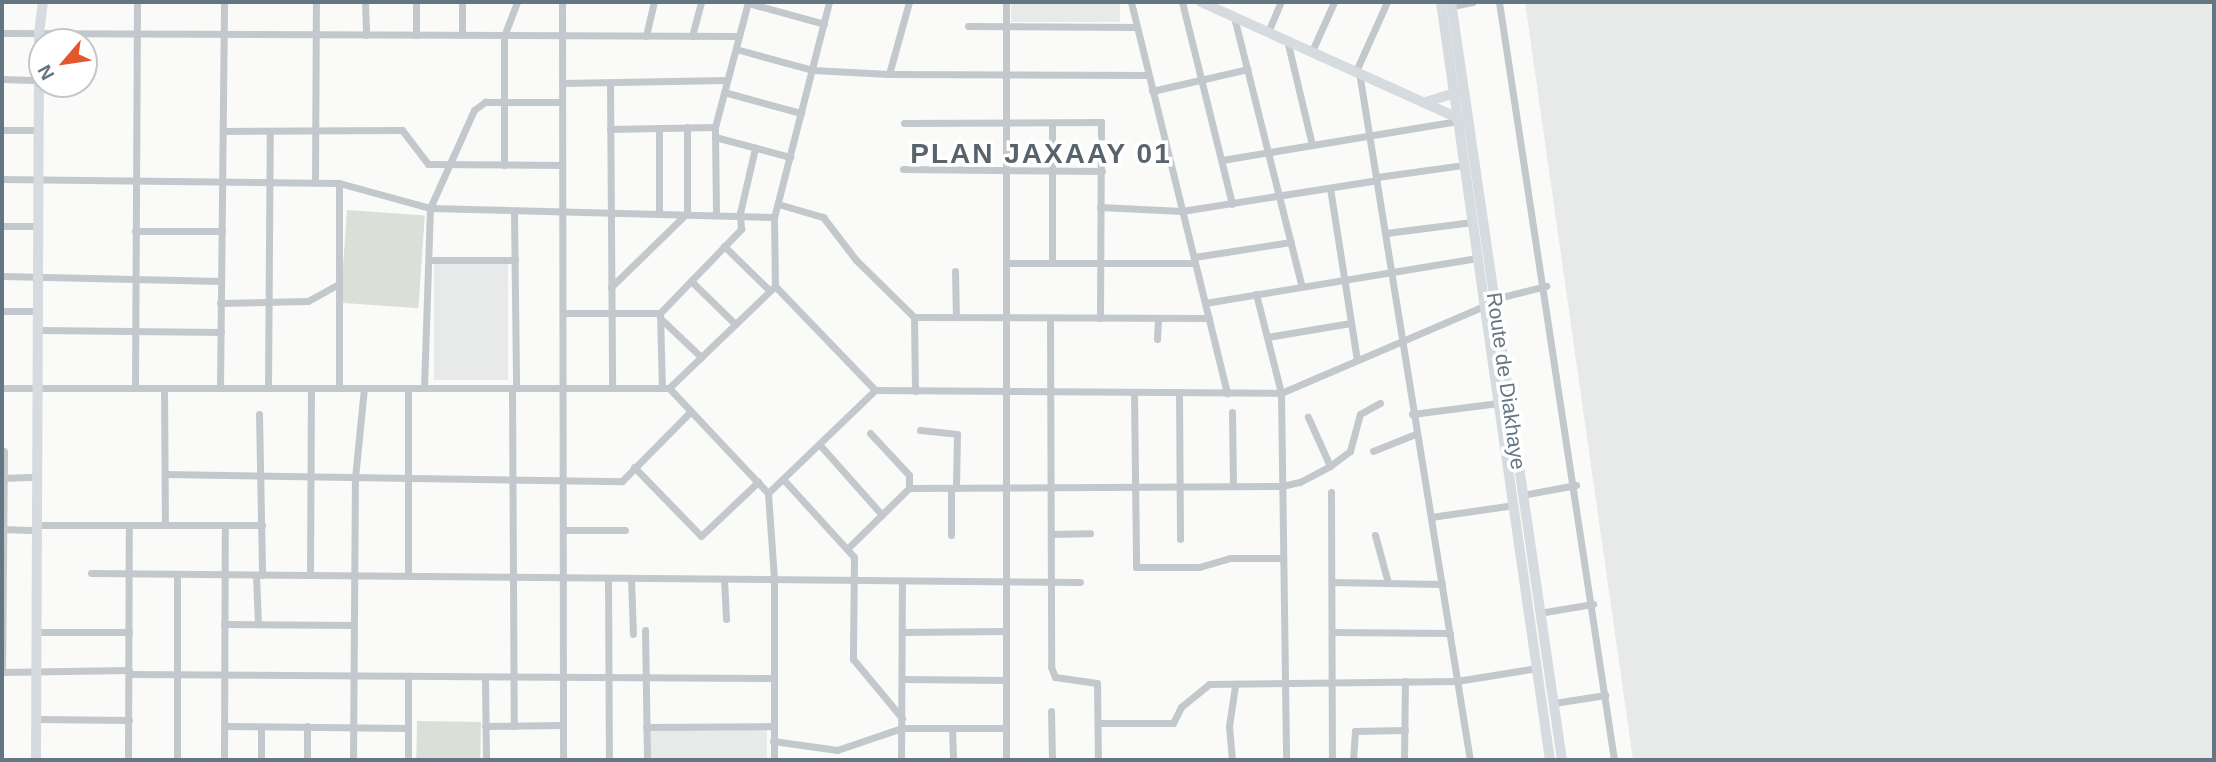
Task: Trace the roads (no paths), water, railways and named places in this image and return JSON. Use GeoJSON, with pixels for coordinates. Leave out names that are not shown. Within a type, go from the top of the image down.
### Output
{"type":"FeatureCollection","features":[{"type":"Feature","properties":{"kind":"main road","name":"Route de Diakhaye"},"geometry":{"type":"LineString","coordinates":[[1448,3],[1489,302],[1563,760]]}},
{"type":"Feature","properties":{"kind":"main road","name":"Route de Diakhaye"},"geometry":{"type":"LineString","coordinates":[[1463,121],[1464,165],[1477,258],[1489,302],[1499,403],[1550,760]]}},
{"type":"Feature","properties":{"kind":"street"},"geometry":{"type":"LineString","coordinates":[[40,28],[43,2]]}},
{"type":"Feature","properties":{"kind":"street"},"geometry":{"type":"LineString","coordinates":[[135,388],[137,2]]}},
{"type":"Feature","properties":{"kind":"street"},"geometry":{"type":"LineString","coordinates":[[220,388],[224,2]]}},
{"type":"Feature","properties":{"kind":"street"},"geometry":{"type":"LineString","coordinates":[[315,182],[316,2]]}},
{"type":"Feature","properties":{"kind":"street"},"geometry":{"type":"LineString","coordinates":[[365,2],[366,35]]}},
{"type":"Feature","properties":{"kind":"street"},"geometry":{"type":"LineString","coordinates":[[416,2],[416,35]]}},
{"type":"Feature","properties":{"kind":"street"},"geometry":{"type":"LineString","coordinates":[[462,2],[462,35]]}},
{"type":"Feature","properties":{"kind":"street"},"geometry":{"type":"LineString","coordinates":[[504,165],[504,36],[517,2]]}},
{"type":"Feature","properties":{"kind":"street"},"geometry":{"type":"LineString","coordinates":[[562,2],[563,760]]}},
{"type":"Feature","properties":{"kind":"street"},"geometry":{"type":"LineString","coordinates":[[646,36],[654,2]]}},
{"type":"Feature","properties":{"kind":"street"},"geometry":{"type":"LineString","coordinates":[[692,36],[701,2]]}},
{"type":"Feature","properties":{"kind":"street"},"geometry":{"type":"LineString","coordinates":[[2,388],[665,388],[773,288],[774,217],[830,2]]}},
{"type":"Feature","properties":{"kind":"street"},"geometry":{"type":"LineString","coordinates":[[889,75],[909,2]]}},
{"type":"Feature","properties":{"kind":"street"},"geometry":{"type":"LineString","coordinates":[[1006,2],[1006,760]]}},
{"type":"Feature","properties":{"kind":"street"},"geometry":{"type":"LineString","coordinates":[[1131,2],[1227,393]]}},
{"type":"Feature","properties":{"kind":"street"},"geometry":{"type":"LineString","coordinates":[[1182,2],[1232,204]]}},
{"type":"Feature","properties":{"kind":"street"},"geometry":{"type":"LineString","coordinates":[[1201,2],[1358,71],[1463,121]]}},
{"type":"Feature","properties":{"kind":"street"},"geometry":{"type":"LineString","coordinates":[[1268,32],[1281,2]]}},
{"type":"Feature","properties":{"kind":"street"},"geometry":{"type":"LineString","coordinates":[[1312,51],[1334,2]]}},
{"type":"Feature","properties":{"kind":"street"},"geometry":{"type":"LineString","coordinates":[[1387,2],[1358,71],[1470,760]]}},
{"type":"Feature","properties":{"kind":"street"},"geometry":{"type":"LineString","coordinates":[[1448,3],[1473,2]]}},
{"type":"Feature","properties":{"kind":"street"},"geometry":{"type":"LineString","coordinates":[[1499,2],[1576,485],[1614,760]]}},
{"type":"Feature","properties":{"kind":"street"},"geometry":{"type":"LineString","coordinates":[[716,213],[715,127],[748,3],[824,24]]}},
{"type":"Feature","properties":{"kind":"street"},"geometry":{"type":"LineString","coordinates":[[1234,17],[1302,287]]}},
{"type":"Feature","properties":{"kind":"street"},"geometry":{"type":"LineString","coordinates":[[968,26],[1136,27]]}},
{"type":"Feature","properties":{"kind":"street"},"geometry":{"type":"LineString","coordinates":[[2,33],[28,34]]}},
{"type":"Feature","properties":{"kind":"street"},"geometry":{"type":"LineString","coordinates":[[98,34],[739,36]]}},
{"type":"Feature","properties":{"kind":"street"},"geometry":{"type":"LineString","coordinates":[[1287,40],[1312,145]]}},
{"type":"Feature","properties":{"kind":"street"},"geometry":{"type":"LineString","coordinates":[[736,49],[812,69],[889,75],[1148,75]]}},
{"type":"Feature","properties":{"kind":"street"},"geometry":{"type":"LineString","coordinates":[[1152,91],[1248,69]]}},
{"type":"Feature","properties":{"kind":"street"},"geometry":{"type":"LineString","coordinates":[[2,79],[28,80]]}},
{"type":"Feature","properties":{"kind":"street"},"geometry":{"type":"LineString","coordinates":[[562,83],[727,80]]}},
{"type":"Feature","properties":{"kind":"street"},"geometry":{"type":"LineString","coordinates":[[610,83],[612,388]]}},
{"type":"Feature","properties":{"kind":"street"},"geometry":{"type":"LineString","coordinates":[[1426,102],[1459,91]]}},
{"type":"Feature","properties":{"kind":"street"},"geometry":{"type":"LineString","coordinates":[[724,92],[801,113]]}},
{"type":"Feature","properties":{"kind":"street"},"geometry":{"type":"LineString","coordinates":[[36,760],[40,98]]}},
{"type":"Feature","properties":{"kind":"street"},"geometry":{"type":"LineString","coordinates":[[424,388],[429,208],[450,163],[478,105],[502,102],[562,102]]}},
{"type":"Feature","properties":{"kind":"street"},"geometry":{"type":"LineString","coordinates":[[1222,160],[1463,121]]}},
{"type":"Feature","properties":{"kind":"street"},"geometry":{"type":"LineString","coordinates":[[904,122],[1101,122],[1100,318]]}},
{"type":"Feature","properties":{"kind":"street"},"geometry":{"type":"LineString","coordinates":[[1052,124],[1052,263]]}},
{"type":"Feature","properties":{"kind":"street"},"geometry":{"type":"LineString","coordinates":[[611,287],[687,213],[687,127]]}},
{"type":"Feature","properties":{"kind":"street"},"geometry":{"type":"LineString","coordinates":[[610,129],[715,127]]}},
{"type":"Feature","properties":{"kind":"street"},"geometry":{"type":"LineString","coordinates":[[659,128],[659,213]]}},
{"type":"Feature","properties":{"kind":"street"},"geometry":{"type":"LineString","coordinates":[[2,130],[39,130]]}},
{"type":"Feature","properties":{"kind":"street"},"geometry":{"type":"LineString","coordinates":[[223,131],[402,130],[424,161],[562,166]]}},
{"type":"Feature","properties":{"kind":"street"},"geometry":{"type":"LineString","coordinates":[[268,388],[266,181],[270,131]]}},
{"type":"Feature","properties":{"kind":"street"},"geometry":{"type":"LineString","coordinates":[[715,138],[790,157]]}},
{"type":"Feature","properties":{"kind":"street"},"geometry":{"type":"LineString","coordinates":[[755,148],[740,213],[741,229],[660,316],[665,388],[691,411],[768,493],[774,579],[774,760]]}},
{"type":"Feature","properties":{"kind":"street"},"geometry":{"type":"LineString","coordinates":[[1100,207],[1182,211],[1464,165]]}},
{"type":"Feature","properties":{"kind":"street"},"geometry":{"type":"LineString","coordinates":[[903,169],[1102,171]]}},
{"type":"Feature","properties":{"kind":"street"},"geometry":{"type":"LineString","coordinates":[[2,179],[339,183],[429,208],[514,213],[740,213],[774,217]]}},
{"type":"Feature","properties":{"kind":"street"},"geometry":{"type":"LineString","coordinates":[[339,183],[339,388]]}},
{"type":"Feature","properties":{"kind":"street"},"geometry":{"type":"LineString","coordinates":[[1331,188],[1357,360]]}},
{"type":"Feature","properties":{"kind":"street"},"geometry":{"type":"LineString","coordinates":[[778,204],[823,217],[856,260],[914,317],[1209,318]]}},
{"type":"Feature","properties":{"kind":"street"},"geometry":{"type":"LineString","coordinates":[[514,213],[514,726]]}},
{"type":"Feature","properties":{"kind":"street"},"geometry":{"type":"LineString","coordinates":[[1386,233],[1472,222]]}},
{"type":"Feature","properties":{"kind":"street"},"geometry":{"type":"LineString","coordinates":[[2,226],[39,226]]}},
{"type":"Feature","properties":{"kind":"street"},"geometry":{"type":"LineString","coordinates":[[135,231],[222,231]]}},
{"type":"Feature","properties":{"kind":"street"},"geometry":{"type":"LineString","coordinates":[[1006,263],[1194,260],[1291,242]]}},
{"type":"Feature","properties":{"kind":"street"},"geometry":{"type":"LineString","coordinates":[[724,246],[773,288],[875,390],[1280,393],[1489,302],[1545,286]]}},
{"type":"Feature","properties":{"kind":"street"},"geometry":{"type":"LineString","coordinates":[[1205,303],[1477,258]]}},
{"type":"Feature","properties":{"kind":"street"},"geometry":{"type":"LineString","coordinates":[[429,260],[515,260]]}},
{"type":"Feature","properties":{"kind":"street"},"geometry":{"type":"LineString","coordinates":[[955,271],[956,317]]}},
{"type":"Feature","properties":{"kind":"street"},"geometry":{"type":"LineString","coordinates":[[2,276],[221,281]]}},
{"type":"Feature","properties":{"kind":"street"},"geometry":{"type":"LineString","coordinates":[[691,281],[735,324]]}},
{"type":"Feature","properties":{"kind":"street"},"geometry":{"type":"LineString","coordinates":[[220,303],[315,300],[337,285]]}},
{"type":"Feature","properties":{"kind":"street"},"geometry":{"type":"LineString","coordinates":[[1256,294],[1280,393],[1286,760]]}},
{"type":"Feature","properties":{"kind":"street"},"geometry":{"type":"LineString","coordinates":[[2,312],[39,312]]}},
{"type":"Feature","properties":{"kind":"street"},"geometry":{"type":"LineString","coordinates":[[562,313],[660,316],[701,357]]}},
{"type":"Feature","properties":{"kind":"street"},"geometry":{"type":"LineString","coordinates":[[914,317],[915,391]]}},
{"type":"Feature","properties":{"kind":"street"},"geometry":{"type":"LineString","coordinates":[[1050,318],[1052,673],[1097,683],[1098,760]]}},
{"type":"Feature","properties":{"kind":"street"},"geometry":{"type":"LineString","coordinates":[[1157,339],[1158,318]]}},
{"type":"Feature","properties":{"kind":"street"},"geometry":{"type":"LineString","coordinates":[[1267,337],[1351,323]]}},
{"type":"Feature","properties":{"kind":"street"},"geometry":{"type":"LineString","coordinates":[[38,330],[221,332]]}},
{"type":"Feature","properties":{"kind":"street"},"geometry":{"type":"LineString","coordinates":[[164,388],[165,525]]}},
{"type":"Feature","properties":{"kind":"street"},"geometry":{"type":"LineString","coordinates":[[310,575],[311,388]]}},
{"type":"Feature","properties":{"kind":"street"},"geometry":{"type":"LineString","coordinates":[[353,760],[355,478],[364,388]]}},
{"type":"Feature","properties":{"kind":"street"},"geometry":{"type":"LineString","coordinates":[[408,388],[408,576]]}},
{"type":"Feature","properties":{"kind":"street"},"geometry":{"type":"LineString","coordinates":[[768,493],[875,390]]}},
{"type":"Feature","properties":{"kind":"street"},"geometry":{"type":"LineString","coordinates":[[1134,392],[1133,562],[1142,570],[1166,564],[1199,567],[1230,558],[1283,558]]}},
{"type":"Feature","properties":{"kind":"street"},"geometry":{"type":"LineString","coordinates":[[1179,393],[1180,539]]}},
{"type":"Feature","properties":{"kind":"street"},"geometry":{"type":"LineString","coordinates":[[847,549],[909,488],[1282,486],[1330,466],[1350,451],[1360,414],[1380,403]]}},
{"type":"Feature","properties":{"kind":"street"},"geometry":{"type":"LineString","coordinates":[[1412,414],[1499,403]]}},
{"type":"Feature","properties":{"kind":"street"},"geometry":{"type":"LineString","coordinates":[[165,474],[264,478],[622,481],[691,411]]}},
{"type":"Feature","properties":{"kind":"street"},"geometry":{"type":"LineString","coordinates":[[1232,412],[1233,485]]}},
{"type":"Feature","properties":{"kind":"street"},"geometry":{"type":"LineString","coordinates":[[258,624],[264,478],[260,414]]}},
{"type":"Feature","properties":{"kind":"street"},"geometry":{"type":"LineString","coordinates":[[1308,417],[1330,466]]}},
{"type":"Feature","properties":{"kind":"street"},"geometry":{"type":"LineString","coordinates":[[920,430],[956,432],[951,534]]}},
{"type":"Feature","properties":{"kind":"street"},"geometry":{"type":"LineString","coordinates":[[870,433],[909,475],[909,488]]}},
{"type":"Feature","properties":{"kind":"street"},"geometry":{"type":"LineString","coordinates":[[1373,451],[1415,434]]}},
{"type":"Feature","properties":{"kind":"street"},"geometry":{"type":"LineString","coordinates":[[818,444],[882,515]]}},
{"type":"Feature","properties":{"kind":"street"},"geometry":{"type":"LineString","coordinates":[[4,451],[2,672],[774,678]]}},
{"type":"Feature","properties":{"kind":"street"},"geometry":{"type":"LineString","coordinates":[[634,467],[701,536],[758,482]]}},
{"type":"Feature","properties":{"kind":"street"},"geometry":{"type":"LineString","coordinates":[[3,478],[38,477]]}},
{"type":"Feature","properties":{"kind":"street"},"geometry":{"type":"LineString","coordinates":[[783,479],[854,557],[853,659],[902,718]]}},
{"type":"Feature","properties":{"kind":"street"},"geometry":{"type":"LineString","coordinates":[[1522,495],[1576,485]]}},
{"type":"Feature","properties":{"kind":"street"},"geometry":{"type":"LineString","coordinates":[[1331,492],[1332,760]]}},
{"type":"Feature","properties":{"kind":"street"},"geometry":{"type":"LineString","coordinates":[[1431,517],[1514,505]]}},
{"type":"Feature","properties":{"kind":"street"},"geometry":{"type":"LineString","coordinates":[[2,529],[262,525]]}},
{"type":"Feature","properties":{"kind":"street"},"geometry":{"type":"LineString","coordinates":[[128,760],[129,526]]}},
{"type":"Feature","properties":{"kind":"street"},"geometry":{"type":"LineString","coordinates":[[224,760],[225,526]]}},
{"type":"Feature","properties":{"kind":"street"},"geometry":{"type":"LineString","coordinates":[[563,530],[625,530]]}},
{"type":"Feature","properties":{"kind":"street"},"geometry":{"type":"LineString","coordinates":[[1051,534],[1090,533]]}},
{"type":"Feature","properties":{"kind":"street"},"geometry":{"type":"LineString","coordinates":[[1375,535],[1388,583]]}},
{"type":"Feature","properties":{"kind":"street"},"geometry":{"type":"LineString","coordinates":[[91,573],[1080,582]]}},
{"type":"Feature","properties":{"kind":"street"},"geometry":{"type":"LineString","coordinates":[[177,574],[177,760]]}},
{"type":"Feature","properties":{"kind":"street"},"geometry":{"type":"LineString","coordinates":[[608,578],[609,760]]}},
{"type":"Feature","properties":{"kind":"street"},"geometry":{"type":"LineString","coordinates":[[631,578],[633,634]]}},
{"type":"Feature","properties":{"kind":"street"},"geometry":{"type":"LineString","coordinates":[[724,579],[726,619]]}},
{"type":"Feature","properties":{"kind":"street"},"geometry":{"type":"LineString","coordinates":[[901,760],[902,580]]}},
{"type":"Feature","properties":{"kind":"street"},"geometry":{"type":"LineString","coordinates":[[1332,582],[1442,584]]}},
{"type":"Feature","properties":{"kind":"street"},"geometry":{"type":"LineString","coordinates":[[1539,613],[1593,604]]}},
{"type":"Feature","properties":{"kind":"street"},"geometry":{"type":"LineString","coordinates":[[224,624],[354,625]]}},
{"type":"Feature","properties":{"kind":"street"},"geometry":{"type":"LineString","coordinates":[[645,630],[647,760]]}},
{"type":"Feature","properties":{"kind":"street"},"geometry":{"type":"LineString","coordinates":[[902,632],[1006,631]]}},
{"type":"Feature","properties":{"kind":"street"},"geometry":{"type":"LineString","coordinates":[[37,632],[129,632]]}},
{"type":"Feature","properties":{"kind":"street"},"geometry":{"type":"LineString","coordinates":[[1332,632],[1450,633]]}},
{"type":"Feature","properties":{"kind":"street"},"geometry":{"type":"LineString","coordinates":[[1098,723],[1173,723],[1201,688],[1284,681],[1457,681],[1537,668]]}},
{"type":"Feature","properties":{"kind":"street"},"geometry":{"type":"LineString","coordinates":[[408,676],[408,760]]}},
{"type":"Feature","properties":{"kind":"street"},"geometry":{"type":"LineString","coordinates":[[485,677],[485,760]]}},
{"type":"Feature","properties":{"kind":"street"},"geometry":{"type":"LineString","coordinates":[[902,679],[1006,680]]}},
{"type":"Feature","properties":{"kind":"street"},"geometry":{"type":"LineString","coordinates":[[1404,760],[1405,681]]}},
{"type":"Feature","properties":{"kind":"street"},"geometry":{"type":"LineString","coordinates":[[1231,760],[1230,716],[1236,686]]}},
{"type":"Feature","properties":{"kind":"street"},"geometry":{"type":"LineString","coordinates":[[1554,703],[1605,695]]}},
{"type":"Feature","properties":{"kind":"street"},"geometry":{"type":"LineString","coordinates":[[1051,711],[1052,760]]}},
{"type":"Feature","properties":{"kind":"street"},"geometry":{"type":"LineString","coordinates":[[36,719],[129,720]]}},
{"type":"Feature","properties":{"kind":"street"},"geometry":{"type":"LineString","coordinates":[[485,726],[563,725]]}},
{"type":"Feature","properties":{"kind":"street"},"geometry":{"type":"LineString","coordinates":[[224,726],[261,729],[307,726],[408,728]]}},
{"type":"Feature","properties":{"kind":"street"},"geometry":{"type":"LineString","coordinates":[[307,726],[307,760]]}},
{"type":"Feature","properties":{"kind":"street"},"geometry":{"type":"LineString","coordinates":[[646,727],[774,726]]}},
{"type":"Feature","properties":{"kind":"street"},"geometry":{"type":"LineString","coordinates":[[774,741],[837,750],[902,728],[1006,729]]}},
{"type":"Feature","properties":{"kind":"street"},"geometry":{"type":"LineString","coordinates":[[953,728],[953,760]]}},
{"type":"Feature","properties":{"kind":"street"},"geometry":{"type":"LineString","coordinates":[[261,729],[261,760]]}},
{"type":"Feature","properties":{"kind":"street"},"geometry":{"type":"LineString","coordinates":[[1353,760],[1355,731],[1405,730]]}},
{"type":"Feature","properties":{"kind":"street"},"geometry":{"type":"LineString","coordinates":[[836,760],[837,750]]}},
{"type":"Feature","properties":{"kind":"district","name":"PLAN JAXAAY 01"},"geometry":{"type":"Point","coordinates":[1041,154]}}]}
